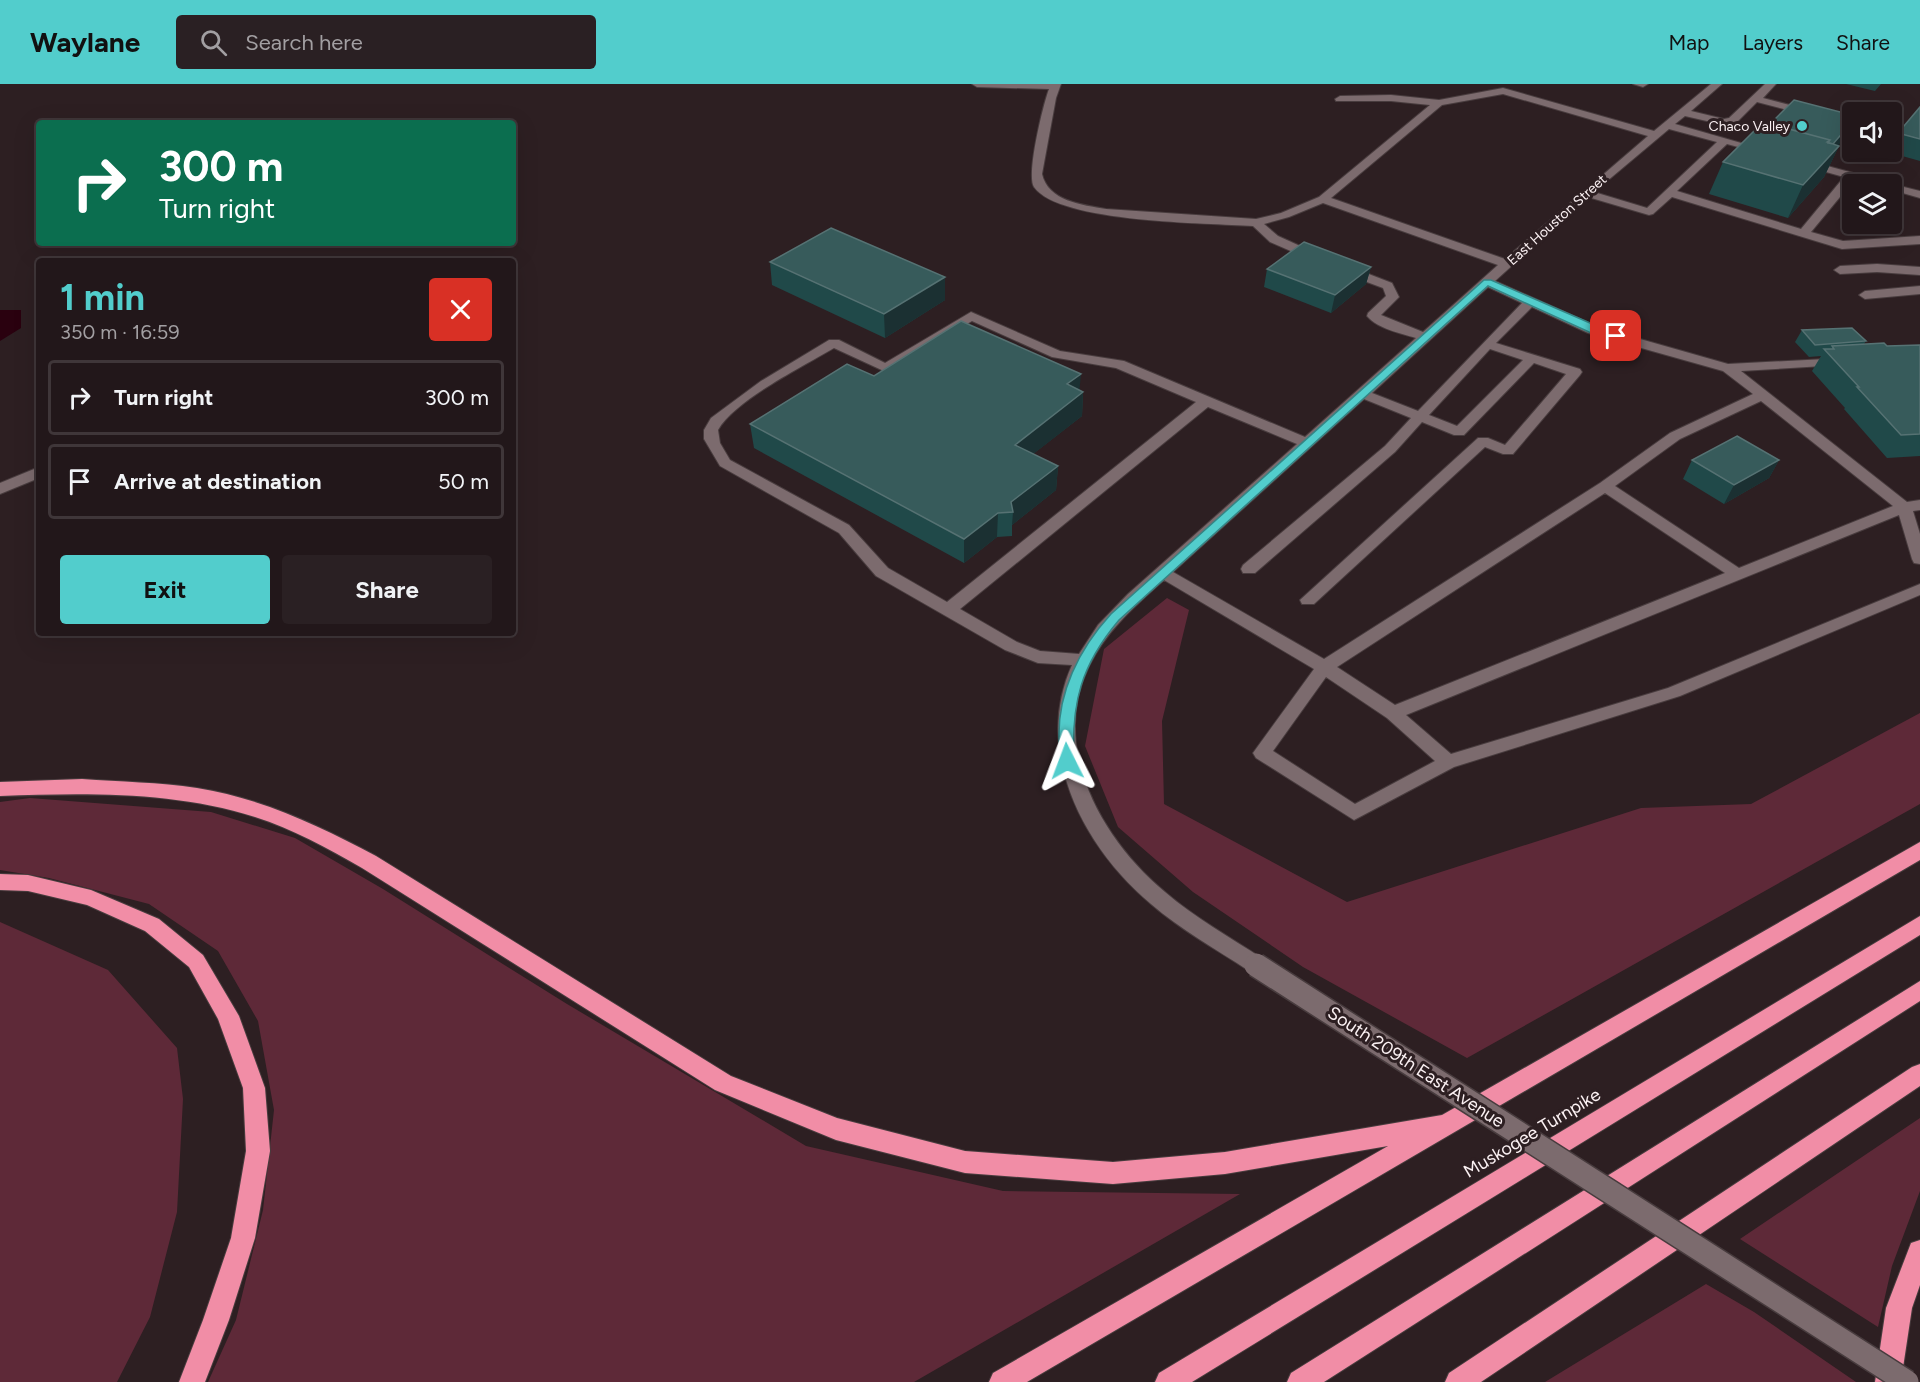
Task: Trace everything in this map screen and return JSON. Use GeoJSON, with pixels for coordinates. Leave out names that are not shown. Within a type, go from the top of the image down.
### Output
{"type":"FeatureCollection","features":[{"type":"Feature","properties":{"kind":"highway"},"geometry":{"type":"LineString","coordinates":[[0,789],[82,786],[197,795],[257,810],[315,832],[369,862],[723,1083],[836,1129],[965,1162],[1113,1173],[1225,1163],[1447,1125]]}},
{"type":"Feature","properties":{"kind":"highway"},"geometry":{"type":"LineString","coordinates":[[1002,1382],[1920,850]]}},
{"type":"Feature","properties":{"kind":"highway"},"geometry":{"type":"LineString","coordinates":[[0,882],[28,883],[91,898],[152,926],[196,961],[228,1016],[254,1088],[258,1151],[243,1238],[216,1320],[192,1382]]}},
{"type":"Feature","properties":{"kind":"highway","name":"Muskogee Turnpike"},"geometry":{"type":"LineString","coordinates":[[1168,1382],[1920,925]]}},
{"type":"Feature","properties":{"kind":"highway"},"geometry":{"type":"LineString","coordinates":[[1300,1382],[1920,990]]}},
{"type":"Feature","properties":{"kind":"highway"},"geometry":{"type":"LineString","coordinates":[[1458,1382],[1920,1074]]}},
{"type":"Feature","properties":{"kind":"highway"},"geometry":{"type":"LineString","coordinates":[[1887,1382],[1899,1308],[1920,1252]]}},
{"type":"Feature","properties":{"kind":"street"},"geometry":{"type":"LineString","coordinates":[[977,84],[1055,85],[1036,174],[1039,186],[1055,199],[1106,212],[1256,223],[1285,215],[1323,199],[1439,104]]}},
{"type":"Feature","properties":{"kind":"street"},"geometry":{"type":"LineString","coordinates":[[1638,84],[1643,84]]}},
{"type":"Feature","properties":{"kind":"street","name":"East Houston Street"},"geometry":{"type":"LineString","coordinates":[[1077,795],[1067,761],[1065,726],[1073,683],[1099,636],[1115,617],[1586,193],[1717,84]]}},
{"type":"Feature","properties":{"kind":"street"},"geometry":{"type":"LineString","coordinates":[[1684,112],[1724,122],[1733,120],[1771,84]]}},
{"type":"Feature","properties":{"kind":"street"},"geometry":{"type":"LineString","coordinates":[[1340,99],[1392,98],[1439,104],[1503,91],[1655,135]]}},
{"type":"Feature","properties":{"kind":"street"},"geometry":{"type":"LineString","coordinates":[[1756,99],[1842,121]]}},
{"type":"Feature","properties":{"kind":"street"},"geometry":{"type":"LineString","coordinates":[[1667,125],[1772,153]]}},
{"type":"Feature","properties":{"kind":"street"},"geometry":{"type":"LineString","coordinates":[[1586,193],[1649,212],[1724,141]]}},
{"type":"Feature","properties":{"kind":"street"},"geometry":{"type":"LineString","coordinates":[[1795,160],[1844,174]]}},
{"type":"Feature","properties":{"kind":"street"},"geometry":{"type":"LineString","coordinates":[[1803,234],[1842,187]]}},
{"type":"Feature","properties":{"kind":"street"},"geometry":{"type":"LineString","coordinates":[[1902,190],[1920,195]]}},
{"type":"Feature","properties":{"kind":"street"},"geometry":{"type":"LineString","coordinates":[[1671,193],[1842,245],[1920,240]]}},
{"type":"Feature","properties":{"kind":"street"},"geometry":{"type":"LineString","coordinates":[[1323,199],[1507,264]]}},
{"type":"Feature","properties":{"kind":"street"},"geometry":{"type":"LineString","coordinates":[[1256,223],[1274,239],[1299,252],[1388,286],[1393,297],[1373,316],[1387,324],[1427,338]]}},
{"type":"Feature","properties":{"kind":"street"},"geometry":{"type":"LineString","coordinates":[[1840,270],[1877,267],[1920,271]]}},
{"type":"Feature","properties":{"kind":"street"},"geometry":{"type":"LineString","coordinates":[[1487,282],[1593,330],[1728,368],[1852,360]]}},
{"type":"Feature","properties":{"kind":"street"},"geometry":{"type":"LineString","coordinates":[[1865,295],[1920,290]]}},
{"type":"Feature","properties":{"kind":"street"},"geometry":{"type":"LineString","coordinates":[[1249,569],[1390,449],[1486,344],[1530,302]]}},
{"type":"Feature","properties":{"kind":"street"},"geometry":{"type":"LineString","coordinates":[[1084,660],[1038,657],[1011,646],[882,572],[844,529],[725,463],[712,439],[710,432],[713,422],[736,403],[834,343],[886,368],[971,316],[1057,354],[1119,364],[1308,444]]}},
{"type":"Feature","properties":{"kind":"street"},"geometry":{"type":"LineString","coordinates":[[1363,394],[1508,451],[1575,372],[1486,344]]}},
{"type":"Feature","properties":{"kind":"street"},"geometry":{"type":"LineString","coordinates":[[1459,432],[1532,358]]}},
{"type":"Feature","properties":{"kind":"street"},"geometry":{"type":"LineString","coordinates":[[1728,368],[1912,506],[1920,559]]}},
{"type":"Feature","properties":{"kind":"street"},"geometry":{"type":"LineString","coordinates":[[1762,395],[1675,436],[1605,486],[1324,667],[1262,753],[1353,813],[1448,762],[1674,692],[1920,590]]}},
{"type":"Feature","properties":{"kind":"street"},"geometry":{"type":"LineString","coordinates":[[948,610],[1206,401]]}},
{"type":"Feature","properties":{"kind":"street"},"geometry":{"type":"LineString","coordinates":[[1308,600],[1483,441]]}},
{"type":"Feature","properties":{"kind":"street"},"geometry":{"type":"LineString","coordinates":[[0,489],[36,473]]}},
{"type":"Feature","properties":{"kind":"street"},"geometry":{"type":"LineString","coordinates":[[1605,486],[1737,574]]}},
{"type":"Feature","properties":{"kind":"street"},"geometry":{"type":"LineString","coordinates":[[1393,713],[1912,506]]}},
{"type":"Feature","properties":{"kind":"street"},"geometry":{"type":"LineString","coordinates":[[1163,573],[1324,667],[1393,713],[1448,762]]}},
{"type":"Feature","properties":{"kind":"street","name":"South 209th East Avenue"},"geometry":{"type":"LineString","coordinates":[[1077,795],[1122,862],[1145,887],[1172,909],[1908,1382]]}},
{"type":"Feature","properties":{"kind":"shaded area"},"geometry":{"type":"Polygon","coordinates":[[[0,310],[21,310],[21,328],[0,341],[0,310]]]}},
{"type":"Feature","properties":{"kind":"shaded area"},"geometry":{"type":"Polygon","coordinates":[[[1167,598],[1189,610],[1162,721],[1164,804],[1347,902],[1641,808],[1751,804],[1920,713],[1920,804],[1467,1058],[1303,967],[1193,892],[1118,827],[1085,746],[1104,649],[1167,598]]]}},
{"type":"Feature","properties":{"kind":"shaded area"},"geometry":{"type":"Polygon","coordinates":[[[30,798],[211,812],[295,838],[806,1146],[1003,1191],[1240,1194],[914,1382],[208,1382],[236,1320],[263,1210],[274,1110],[258,1021],[218,951],[149,904],[49,878],[0,870],[0,802],[30,798]]]}},
{"type":"Feature","properties":{"kind":"shaded area"},"geometry":{"type":"Polygon","coordinates":[[[0,922],[108,970],[177,1048],[183,1099],[177,1212],[150,1317],[117,1382],[0,1382],[0,922]]]}},
{"type":"Feature","properties":{"kind":"shaded area"},"geometry":{"type":"Polygon","coordinates":[[[1920,1118],[1920,1191],[1892,1266],[1878,1327],[1740,1239],[1920,1118]]]}},
{"type":"Feature","properties":{"kind":"shaded area"},"geometry":{"type":"Polygon","coordinates":[[[1706,1284],[1754,1312],[1856,1382],[1545,1382],[1706,1284]]]}},
{"type":"Feature","properties":{"kind":"building"},"geometry":{"type":"Polygon","coordinates":[[[1794,100],[1842,112],[1842,134],[1833,144],[1828,143],[1830,140],[1770,124],[1794,100]]]}},
{"type":"Feature","properties":{"kind":"building"},"geometry":{"type":"Polygon","coordinates":[[[1920,107],[1920,139],[1902,134],[1902,128],[1920,107]]]}},
{"type":"Feature","properties":{"kind":"building"},"geometry":{"type":"Polygon","coordinates":[[[1763,122],[1830,140],[1827,142],[1839,146],[1803,185],[1723,162],[1763,122]]]}},
{"type":"Feature","properties":{"kind":"building"},"geometry":{"type":"Polygon","coordinates":[[[831,228],[945,277],[884,314],[770,262],[831,228]]]}},
{"type":"Feature","properties":{"kind":"building"},"geometry":{"type":"Polygon","coordinates":[[[1304,242],[1371,267],[1335,295],[1267,269],[1304,242]]]}},
{"type":"Feature","properties":{"kind":"building"},"geometry":{"type":"Polygon","coordinates":[[[961,321],[1081,374],[1067,384],[1083,392],[1015,445],[1058,466],[1011,502],[1013,512],[998,513],[964,539],[750,424],[847,364],[874,376],[961,321]]]}},
{"type":"Feature","properties":{"kind":"building"},"geometry":{"type":"Polygon","coordinates":[[[1852,328],[1866,341],[1815,345],[1802,330],[1852,328]]]}},
{"type":"Feature","properties":{"kind":"building"},"geometry":{"type":"Polygon","coordinates":[[[1884,343],[1887,346],[1920,345],[1920,434],[1901,435],[1824,349],[1834,349],[1832,346],[1884,343]]]}},
{"type":"Feature","properties":{"kind":"building"},"geometry":{"type":"Polygon","coordinates":[[[1737,436],[1779,460],[1734,485],[1692,460],[1737,436]]]}},
{"type":"Feature","properties":{"kind":"place","name":"Chaco Valley"},"geometry":{"type":"Point","coordinates":[1802,126]}},
{"type":"Feature","properties":{"kind":"route"},"geometry":{"type":"LineString","coordinates":[[1067,761],[1065,726],[1073,683],[1099,636],[1115,617],[1487,282],[1593,330],[1616,336]]}}]}
